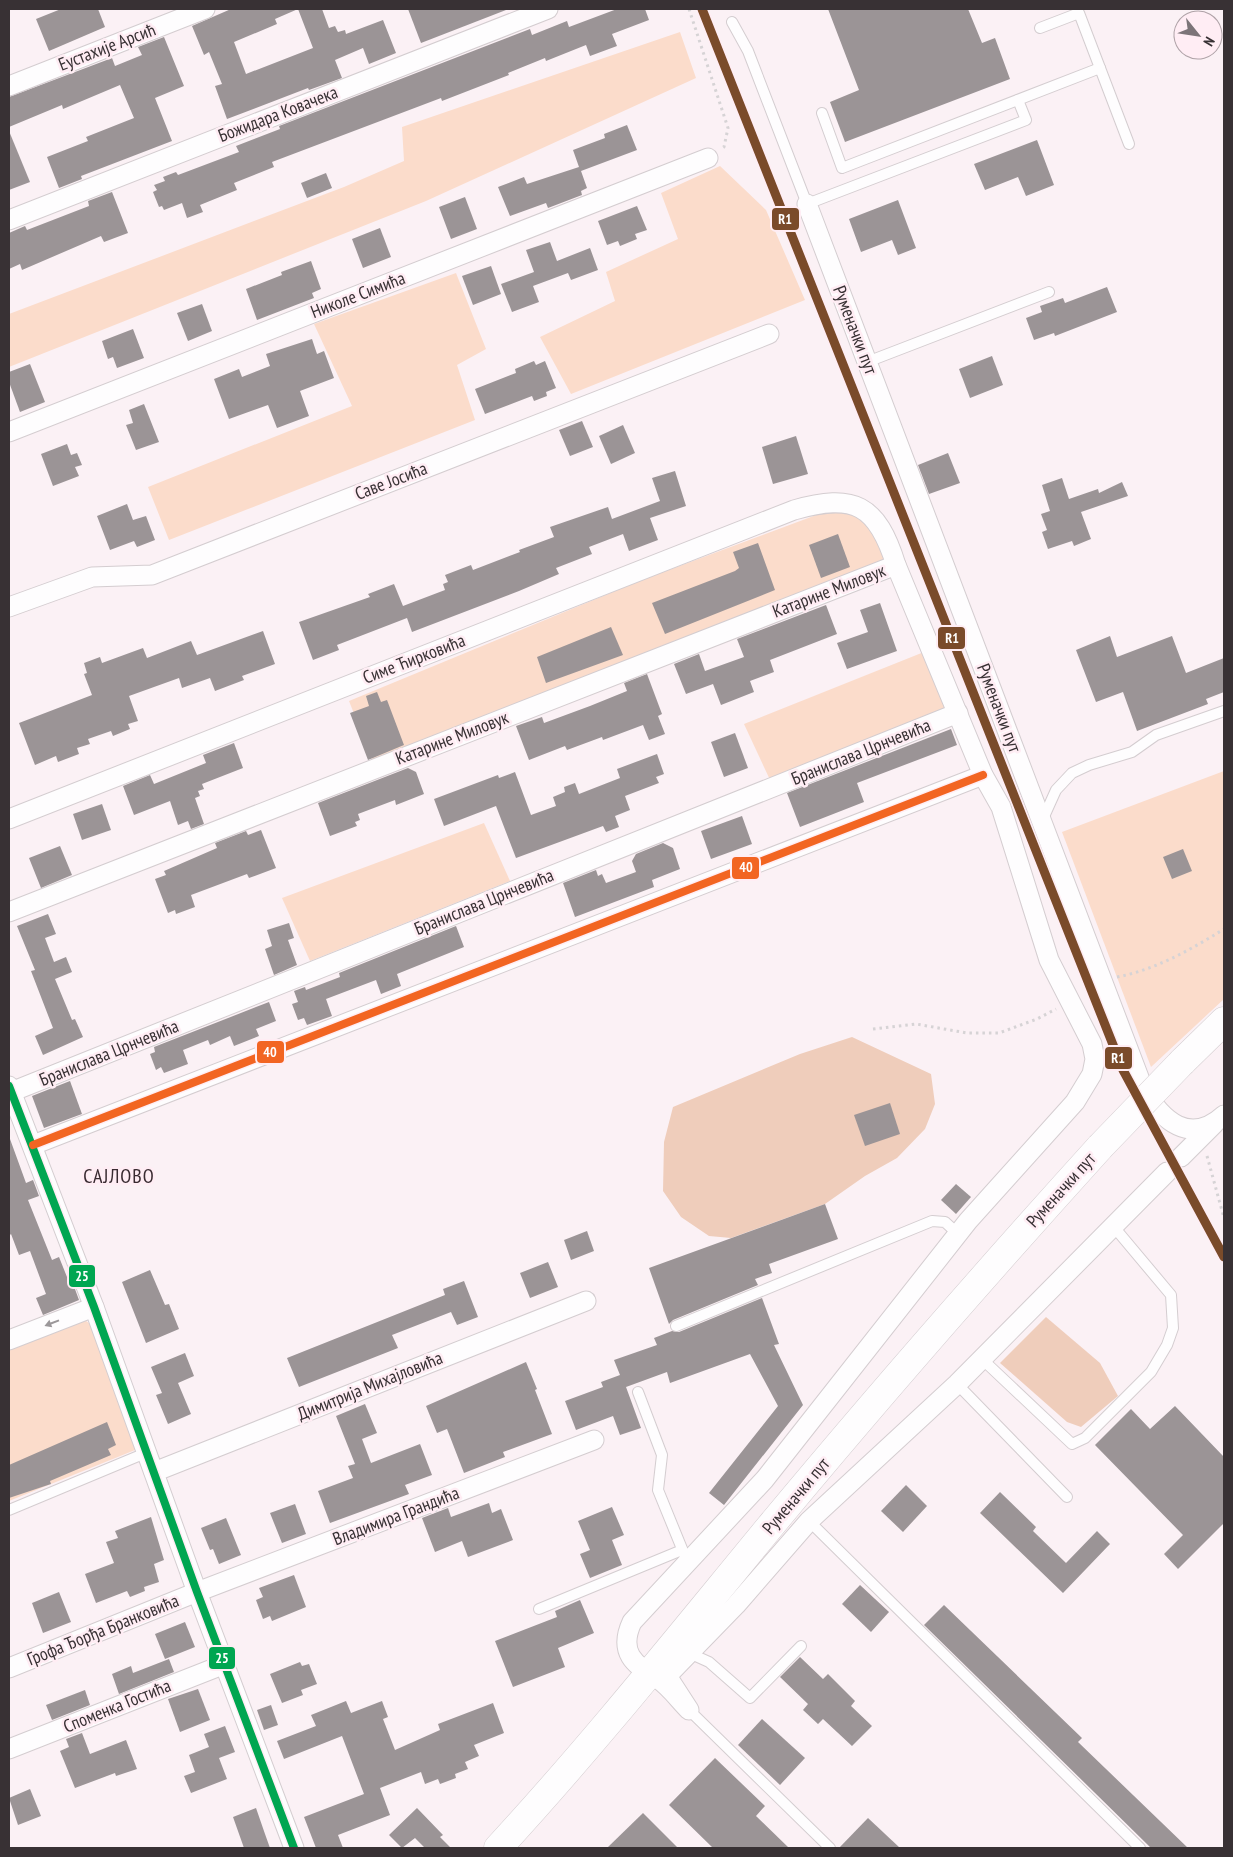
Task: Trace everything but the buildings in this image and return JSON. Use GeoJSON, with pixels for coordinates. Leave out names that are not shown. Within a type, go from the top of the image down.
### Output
{"type":"FeatureCollection","features":[{"type":"Feature","properties":{"kind":"main road","name":"Руменачки пут"},"geometry":{"type":"LineString","coordinates":[[498,1848],[649,1675],[892,1382],[981,1278],[1100,1148],[1224,1021]]}},
{"type":"Feature","properties":{"kind":"street","name":"Еустахије Арсић"},"geometry":{"type":"LineString","coordinates":[[9,86],[205,9]]}},
{"type":"Feature","properties":{"kind":"street","name":"Божидара Ковачека"},"geometry":{"type":"LineString","coordinates":[[9,220],[548,9]]}},
{"type":"Feature","properties":{"kind":"street","name":"Николе Симића"},"geometry":{"type":"LineString","coordinates":[[9,432],[708,158]]}},
{"type":"Feature","properties":{"kind":"street","name":"Руменачки пут"},"geometry":{"type":"LineString","coordinates":[[806,204],[1143,1088],[1152,1103],[1169,1122],[1180,1127],[1202,1128],[1220,1118]]}},
{"type":"Feature","properties":{"kind":"street","name":"Саве Јосића"},"geometry":{"type":"LineString","coordinates":[[9,607],[92,577],[152,575],[769,334]]}},
{"type":"Feature","properties":{"kind":"street","name":"Симе Ћирковића"},"geometry":{"type":"LineString","coordinates":[[9,818],[794,510],[819,503],[851,503],[861,508],[881,528],[888,540],[896,565],[983,775],[1001,807],[1048,960],[1092,1044],[1094,1066],[1089,1081],[1075,1102],[958,1234],[764,1479],[727,1521],[685,1555],[636,1616],[626,1638],[630,1655],[638,1667],[658,1679],[689,1710]]}},
{"type":"Feature","properties":{"kind":"street","name":"Катарине Миловук"},"geometry":{"type":"LineString","coordinates":[[9,912],[896,565]]}},
{"type":"Feature","properties":{"kind":"street","name":"Бранислава Црнчевића"},"geometry":{"type":"LineString","coordinates":[[10,1089],[958,714]]}},
{"type":"Feature","properties":{"kind":"street"},"geometry":{"type":"LineString","coordinates":[[33,1145],[983,775]]}},
{"type":"Feature","properties":{"kind":"street"},"geometry":{"type":"LineString","coordinates":[[10,1089],[94,1307],[294,1848]]}},
{"type":"Feature","properties":{"kind":"street"},"geometry":{"type":"LineString","coordinates":[[1181,1157],[1220,1118]]}},
{"type":"Feature","properties":{"kind":"street"},"geometry":{"type":"LineString","coordinates":[[689,1710],[667,1676],[736,1604],[809,1521],[957,1384],[1167,1172]]}},
{"type":"Feature","properties":{"kind":"street","name":"Димитрија Михајловића"},"geometry":{"type":"LineString","coordinates":[[154,1472],[586,1301]]}},
{"type":"Feature","properties":{"kind":"street"},"geometry":{"type":"LineString","coordinates":[[9,1340],[94,1307]]}},
{"type":"Feature","properties":{"kind":"street","name":"Владимира Грандића"},"geometry":{"type":"LineString","coordinates":[[198,1592],[594,1440]]}},
{"type":"Feature","properties":{"kind":"street","name":"Грофа Ђорђа Бранковића"},"geometry":{"type":"LineString","coordinates":[[9,1668],[198,1592]]}},
{"type":"Feature","properties":{"kind":"street","name":"Споменка Гостића"},"geometry":{"type":"LineString","coordinates":[[9,1749],[225,1664]]}},
{"type":"Feature","properties":{"kind":"lane"},"geometry":{"type":"LineString","coordinates":[[1040,28],[1079,13],[1129,144]]}},
{"type":"Feature","properties":{"kind":"lane"},"geometry":{"type":"LineString","coordinates":[[732,22],[748,51],[806,204],[1026,120],[1018,100]]}},
{"type":"Feature","properties":{"kind":"lane"},"geometry":{"type":"LineString","coordinates":[[822,113],[842,168],[1100,68]]}},
{"type":"Feature","properties":{"kind":"lane"},"geometry":{"type":"LineString","coordinates":[[867,362],[1049,292]]}},
{"type":"Feature","properties":{"kind":"lane"},"geometry":{"type":"LineString","coordinates":[[1042,822],[1056,790],[1072,773],[1089,765],[1132,752],[1156,735],[1224,711]]}},
{"type":"Feature","properties":{"kind":"lane"},"geometry":{"type":"LineString","coordinates":[[676,1326],[932,1221],[945,1222],[958,1234]]}},
{"type":"Feature","properties":{"kind":"lane"},"geometry":{"type":"LineString","coordinates":[[982,1359],[1072,1444],[1085,1438],[1151,1372],[1167,1345],[1173,1328],[1171,1295],[1114,1227]]}},
{"type":"Feature","properties":{"kind":"lane"},"geometry":{"type":"LineString","coordinates":[[957,1384],[1067,1496]]}},
{"type":"Feature","properties":{"kind":"lane"},"geometry":{"type":"LineString","coordinates":[[539,1609],[685,1555],[658,1490],[662,1454],[638,1392]]}},
{"type":"Feature","properties":{"kind":"lane"},"geometry":{"type":"LineString","coordinates":[[9,1510],[148,1452]]}},
{"type":"Feature","properties":{"kind":"lane"},"geometry":{"type":"LineString","coordinates":[[809,1521],[1140,1848]]}},
{"type":"Feature","properties":{"kind":"lane"},"geometry":{"type":"LineString","coordinates":[[689,1653],[709,1662],[750,1698],[801,1646]]}},
{"type":"Feature","properties":{"kind":"lane"},"geometry":{"type":"LineString","coordinates":[[689,1710],[830,1848]]}},
{"type":"Feature","properties":{"kind":"path"},"geometry":{"type":"LineString","coordinates":[[689,9],[728,128],[724,147],[708,158]]}},
{"type":"Feature","properties":{"kind":"path"},"geometry":{"type":"LineString","coordinates":[[1102,980],[1140,973],[1206,940],[1224,928]]}},
{"type":"Feature","properties":{"kind":"path"},"geometry":{"type":"LineString","coordinates":[[873,1029],[916,1024],[967,1033],[999,1033],[1036,1019],[1070,1001]]}},
{"type":"Feature","properties":{"kind":"path"},"geometry":{"type":"LineString","coordinates":[[1201,1137],[1224,1218]]}},
{"type":"Feature","properties":{"kind":"shaded area"},"geometry":{"type":"Polygon","coordinates":[[[680,32],[696,78],[426,201],[9,367],[9,314],[344,187],[404,161],[402,127],[680,32]]]}},
{"type":"Feature","properties":{"kind":"shaded area"},"geometry":{"type":"Polygon","coordinates":[[[720,166],[766,210],[805,300],[571,394],[540,337],[615,301],[606,272],[678,239],[661,193],[720,166]]]}},
{"type":"Feature","properties":{"kind":"shaded area"},"geometry":{"type":"Polygon","coordinates":[[[456,273],[486,349],[457,365],[475,420],[169,540],[148,487],[352,406],[314,324],[456,273]]]}},
{"type":"Feature","properties":{"kind":"shaded area"},"geometry":{"type":"Polygon","coordinates":[[[835,508],[869,521],[886,561],[374,764],[349,701],[642,580],[835,508]]]}},
{"type":"Feature","properties":{"kind":"shaded area"},"geometry":{"type":"Polygon","coordinates":[[[924,652],[947,710],[771,782],[744,724],[924,652]]]}},
{"type":"Feature","properties":{"kind":"shaded area"},"geometry":{"type":"Polygon","coordinates":[[[1224,771],[1224,999],[1151,1067],[1062,832],[1224,771]]]}},
{"type":"Feature","properties":{"kind":"shaded area"},"geometry":{"type":"Polygon","coordinates":[[[484,823],[510,881],[310,961],[282,898],[484,823]]]}},
{"type":"Feature","properties":{"kind":"shaded area"},"geometry":{"type":"Polygon","coordinates":[[[852,1037],[931,1074],[935,1104],[925,1129],[897,1158],[865,1176],[825,1204],[731,1238],[709,1236],[681,1217],[663,1191],[664,1142],[673,1107],[800,1054],[852,1037]]]}},
{"type":"Feature","properties":{"kind":"shaded area"},"geometry":{"type":"Polygon","coordinates":[[[1046,1317],[1100,1363],[1118,1396],[1081,1427],[1067,1422],[1000,1363],[1046,1317]]]}},
{"type":"Feature","properties":{"kind":"shaded area"},"geometry":{"type":"Polygon","coordinates":[[[86,1321],[96,1328],[140,1448],[9,1501],[9,1348],[76,1322],[86,1321]]]}},
{"type":"Feature","properties":{"kind":"transit line","name":"R1"},"geometry":{"type":"LineString","coordinates":[[702,9],[1123,1070],[1224,1257]]}},
{"type":"Feature","properties":{"kind":"transit line","name":"40"},"geometry":{"type":"LineString","coordinates":[[33,1145],[983,775]]}},
{"type":"Feature","properties":{"kind":"transit line","name":"25"},"geometry":{"type":"LineString","coordinates":[[9,1086],[94,1307],[197,1592],[294,1848]]}},
{"type":"Feature","properties":{"kind":"district","name":"САЈЛОВО"},"geometry":{"type":"Point","coordinates":[119,1176]}}]}
